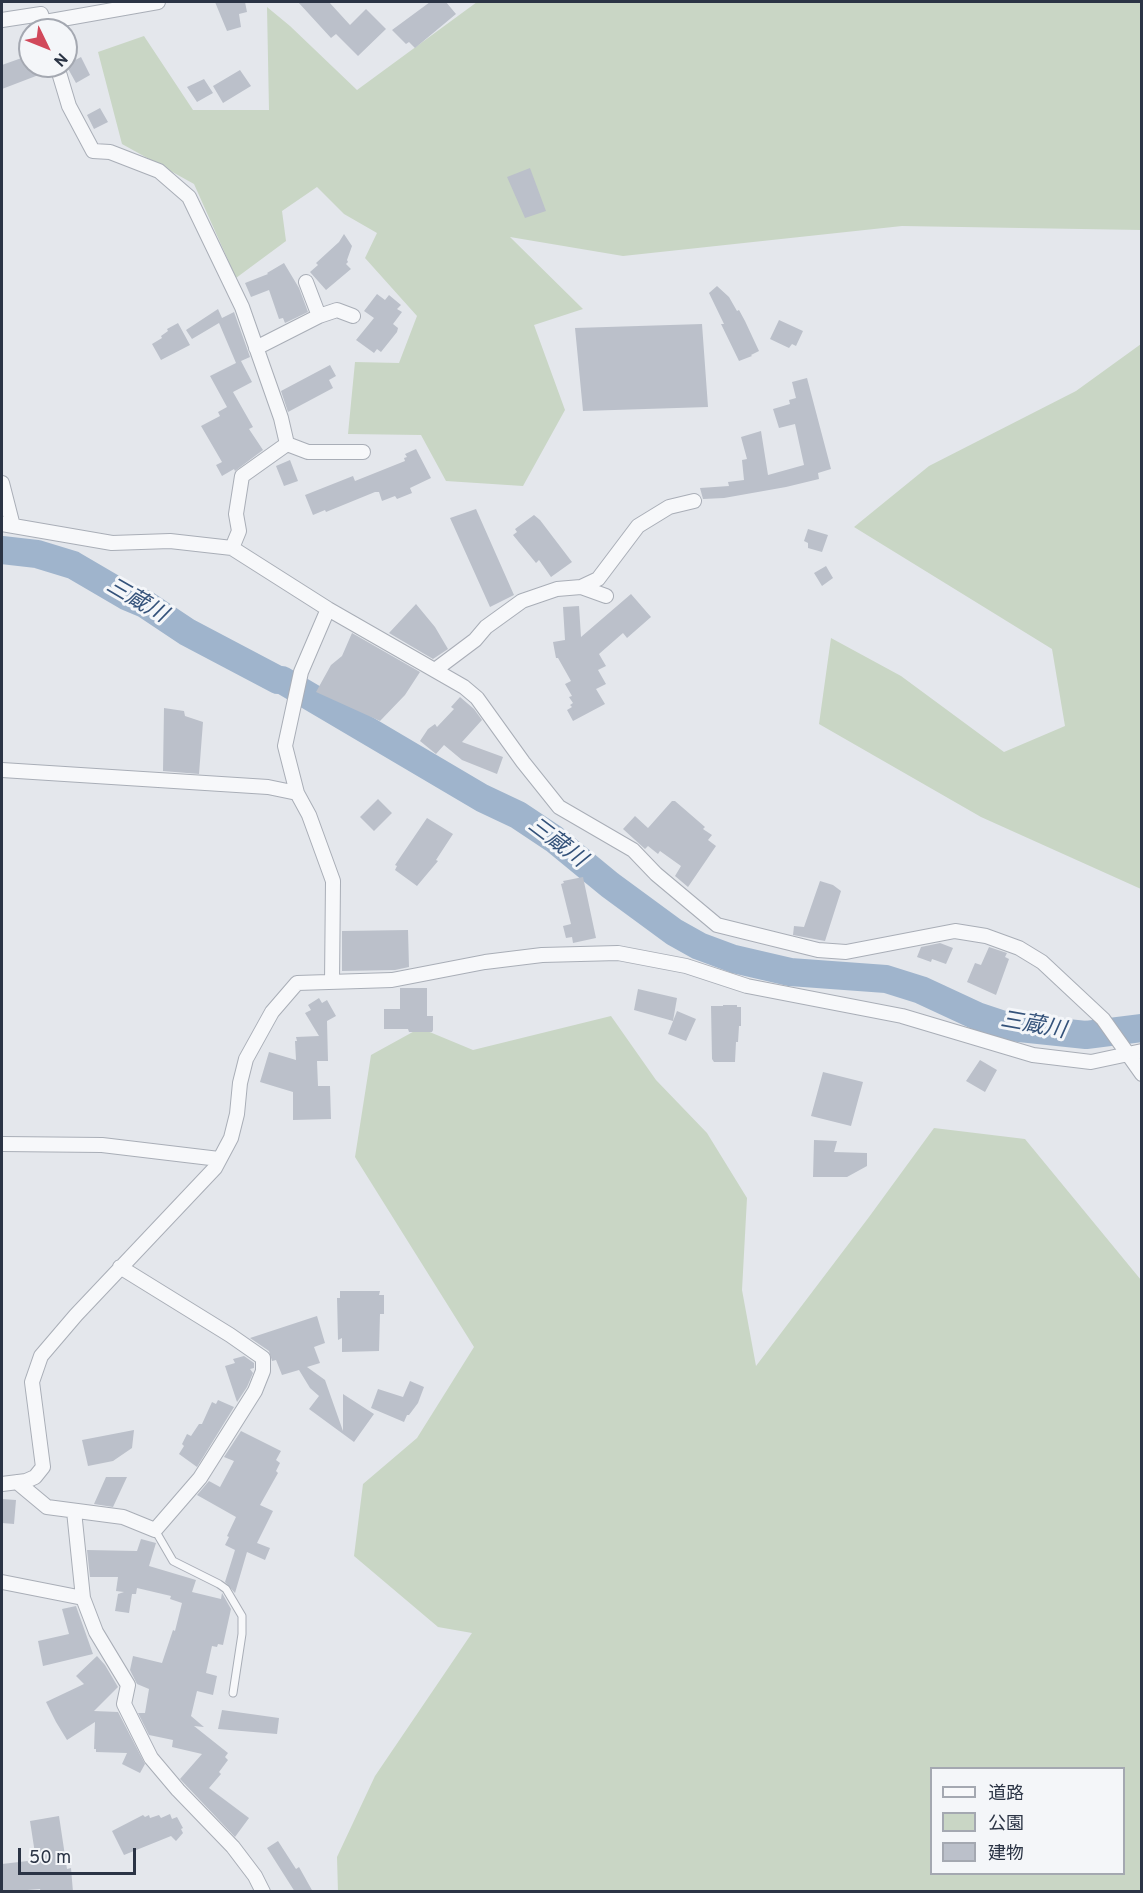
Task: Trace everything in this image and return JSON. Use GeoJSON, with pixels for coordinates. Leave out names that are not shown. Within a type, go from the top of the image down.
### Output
{"type":"FeatureCollection","features":[{"type":"Feature","properties":{"kind":"street"},"geometry":{"type":"LineString","coordinates":[[82,2],[84,16]]}},
{"type":"Feature","properties":{"kind":"street"},"geometry":{"type":"LineString","coordinates":[[76,18],[158,2]]}},
{"type":"Feature","properties":{"kind":"street"},"geometry":{"type":"LineString","coordinates":[[2,20],[42,14],[43,18]]}},
{"type":"Feature","properties":{"kind":"street"},"geometry":{"type":"LineString","coordinates":[[61,78],[69,106],[93,151],[110,152],[159,171],[189,196],[242,307],[281,418],[287,444]]}},
{"type":"Feature","properties":{"kind":"street"},"geometry":{"type":"LineString","coordinates":[[306,282],[320,316]]}},
{"type":"Feature","properties":{"kind":"street"},"geometry":{"type":"LineString","coordinates":[[256,348],[337,310],[353,316]]}},
{"type":"Feature","properties":{"kind":"street"},"geometry":{"type":"LineString","coordinates":[[287,444],[308,452],[363,452]]}},
{"type":"Feature","properties":{"kind":"street"},"geometry":{"type":"LineString","coordinates":[[232,548],[238,531],[236,514],[242,476],[287,444]]}},
{"type":"Feature","properties":{"kind":"street"},"geometry":{"type":"LineString","coordinates":[[2,483],[7,525],[112,543],[170,541],[232,548],[327,609],[464,687],[477,698],[523,762],[560,807],[633,850],[656,874],[717,925],[818,950],[846,952],[955,931],[986,936],[1019,948],[1042,962],[1102,1018],[1115,1038],[1135,1053],[1142,1074]]}},
{"type":"Feature","properties":{"kind":"street"},"geometry":{"type":"LineString","coordinates":[[435,670],[475,640],[486,627],[522,601],[557,589],[581,587],[598,579],[638,526],[669,507],[694,501]]}},
{"type":"Feature","properties":{"kind":"street"},"geometry":{"type":"LineString","coordinates":[[581,587],[606,596]]}},
{"type":"Feature","properties":{"kind":"street"},"geometry":{"type":"LineString","coordinates":[[327,609],[301,672],[285,746],[297,793],[309,815],[333,881],[332,982]]}},
{"type":"Feature","properties":{"kind":"street"},"geometry":{"type":"LineString","coordinates":[[2,770],[268,787],[297,793]]}},
{"type":"Feature","properties":{"kind":"street"},"geometry":{"type":"LineString","coordinates":[[2,1484],[35,1478],[43,1467],[32,1382],[41,1356],[120,1267],[215,1168],[231,1137],[246,1059],[272,1012],[297,983],[392,980],[485,962],[542,955],[618,953],[686,966],[747,986],[902,1016],[1033,1055],[1091,1062],[1135,1053]]}},
{"type":"Feature","properties":{"kind":"street"},"geometry":{"type":"LineString","coordinates":[[2,1144],[102,1145],[219,1159]]}},
{"type":"Feature","properties":{"kind":"street"},"geometry":{"type":"LineString","coordinates":[[16,1482],[47,1507],[123,1517],[154,1530],[200,1478],[249,1400],[263,1371],[263,1358],[120,1267]]}},
{"type":"Feature","properties":{"kind":"street"},"geometry":{"type":"LineString","coordinates":[[74,1511],[83,1598],[96,1632],[128,1685],[124,1704],[151,1758],[178,1790],[233,1847],[255,1876],[263,1892]]}},
{"type":"Feature","properties":{"kind":"street"},"geometry":{"type":"LineString","coordinates":[[2,1581],[83,1598]]}},
{"type":"Feature","properties":{"kind":"lane"},"geometry":{"type":"LineString","coordinates":[[154,1530],[173,1561],[219,1584],[226,1590],[242,1616],[242,1634],[233,1693]]}},
{"type":"Feature","properties":{"kind":"green space"},"geometry":{"type":"Polygon","coordinates":[[[477,2],[1141,2],[1141,230],[902,226],[623,256],[510,237],[583,309],[534,325],[565,410],[523,486],[446,481],[421,435],[348,434],[355,362],[399,363],[417,316],[365,258],[377,233],[344,214],[317,187],[282,211],[286,241],[236,278],[194,184],[122,144],[98,52],[144,36],[193,110],[269,110],[267,7],[357,90],[477,2]]]}},
{"type":"Feature","properties":{"kind":"green space"},"geometry":{"type":"Polygon","coordinates":[[[1141,344],[1141,889],[981,817],[819,724],[831,638],[901,676],[1004,752],[1065,726],[1052,649],[854,527],[929,466],[1076,391],[1141,344]]]}},
{"type":"Feature","properties":{"kind":"green space"},"geometry":{"type":"Polygon","coordinates":[[[611,1016],[656,1080],[707,1133],[747,1198],[742,1290],[756,1366],[934,1128],[1025,1139],[1141,1280],[1141,1891],[338,1892],[337,1857],[375,1776],[472,1633],[438,1627],[354,1556],[363,1484],[417,1438],[474,1347],[355,1157],[371,1055],[420,1028],[473,1050],[611,1016]]]}},
{"type":"Feature","properties":{"kind":"building"},"geometry":{"type":"Polygon","coordinates":[[[215,2],[245,2],[247,12],[239,14],[241,27],[227,31],[215,2]]]}},
{"type":"Feature","properties":{"kind":"building"},"geometry":{"type":"Polygon","coordinates":[[[298,2],[329,2],[350,25],[366,9],[386,29],[358,56],[336,34],[331,38],[298,2]]]}},
{"type":"Feature","properties":{"kind":"building"},"geometry":{"type":"Polygon","coordinates":[[[430,2],[446,2],[456,14],[415,48],[409,42],[406,44],[392,30],[430,2]]]}},
{"type":"Feature","properties":{"kind":"building"},"geometry":{"type":"Polygon","coordinates":[[[81,57],[90,75],[76,83],[73,78],[78,78],[78,59],[81,57]]]}},
{"type":"Feature","properties":{"kind":"building"},"geometry":{"type":"Polygon","coordinates":[[[18,59],[18,78],[31,78],[2,89],[2,65],[18,59]]]}},
{"type":"Feature","properties":{"kind":"building"},"geometry":{"type":"Polygon","coordinates":[[[240,70],[251,86],[223,103],[213,86],[240,70]]]}},
{"type":"Feature","properties":{"kind":"building"},"geometry":{"type":"Polygon","coordinates":[[[204,79],[213,93],[197,102],[187,87],[204,79]]]}},
{"type":"Feature","properties":{"kind":"building"},"geometry":{"type":"Polygon","coordinates":[[[100,108],[108,122],[94,129],[87,115],[100,108]]]}},
{"type":"Feature","properties":{"kind":"building"},"geometry":{"type":"Polygon","coordinates":[[[530,168],[546,211],[525,218],[507,177],[530,168]]]}},
{"type":"Feature","properties":{"kind":"building"},"geometry":{"type":"Polygon","coordinates":[[[344,234],[352,246],[346,264],[351,269],[326,290],[310,272],[344,234]]]}},
{"type":"Feature","properties":{"kind":"building"},"geometry":{"type":"Polygon","coordinates":[[[284,263],[299,288],[308,312],[285,323],[283,318],[279,319],[269,290],[251,297],[245,283],[268,274],[284,263]]]}},
{"type":"Feature","properties":{"kind":"building"},"geometry":{"type":"Polygon","coordinates":[[[717,286],[729,297],[745,321],[759,351],[752,356],[739,361],[709,293],[717,286]]]}},
{"type":"Feature","properties":{"kind":"building"},"geometry":{"type":"Polygon","coordinates":[[[377,294],[385,300],[389,295],[401,305],[397,309],[402,312],[393,324],[398,328],[397,332],[381,352],[377,349],[374,353],[356,340],[374,318],[364,311],[377,294]]]}},
{"type":"Feature","properties":{"kind":"building"},"geometry":{"type":"Polygon","coordinates":[[[218,309],[222,318],[234,312],[250,357],[241,361],[252,382],[233,392],[253,427],[249,429],[263,450],[235,471],[234,469],[222,476],[216,465],[222,462],[201,426],[220,416],[218,412],[227,407],[210,376],[236,363],[219,323],[192,339],[186,330],[218,309]]]}},
{"type":"Feature","properties":{"kind":"building"},"geometry":{"type":"Polygon","coordinates":[[[779,320],[803,331],[796,346],[792,344],[789,348],[770,339],[779,320]]]}},
{"type":"Feature","properties":{"kind":"building"},"geometry":{"type":"Polygon","coordinates":[[[178,323],[190,345],[161,360],[152,344],[162,338],[161,336],[168,331],[167,329],[178,323]]]}},
{"type":"Feature","properties":{"kind":"building"},"geometry":{"type":"Polygon","coordinates":[[[702,324],[708,407],[583,411],[575,328],[702,324]]]}},
{"type":"Feature","properties":{"kind":"building"},"geometry":{"type":"Polygon","coordinates":[[[330,365],[336,376],[329,380],[333,388],[288,412],[281,391],[330,365]]]}},
{"type":"Feature","properties":{"kind":"building"},"geometry":{"type":"Polygon","coordinates":[[[807,378],[831,469],[818,473],[819,479],[786,487],[724,498],[703,499],[700,488],[729,486],[728,482],[744,480],[742,460],[747,459],[741,437],[761,431],[768,475],[804,465],[795,424],[779,428],[773,409],[790,404],[789,400],[796,398],[792,382],[807,378]]]}},
{"type":"Feature","properties":{"kind":"building"},"geometry":{"type":"Polygon","coordinates":[[[416,449],[431,478],[410,488],[412,493],[397,499],[395,496],[382,501],[379,492],[375,492],[313,515],[305,495],[353,476],[355,481],[405,461],[404,458],[407,457],[405,454],[416,449]]]}},
{"type":"Feature","properties":{"kind":"building"},"geometry":{"type":"Polygon","coordinates":[[[290,460],[298,481],[284,486],[276,466],[290,460]]]}},
{"type":"Feature","properties":{"kind":"building"},"geometry":{"type":"Polygon","coordinates":[[[476,509],[514,595],[490,607],[450,518],[476,509]]]}},
{"type":"Feature","properties":{"kind":"building"},"geometry":{"type":"Polygon","coordinates":[[[534,515],[572,562],[551,577],[539,560],[536,563],[513,535],[517,532],[515,529],[534,515]]]}},
{"type":"Feature","properties":{"kind":"building"},"geometry":{"type":"Polygon","coordinates":[[[808,529],[828,535],[822,552],[808,548],[808,543],[804,541],[808,529]]]}},
{"type":"Feature","properties":{"kind":"building"},"geometry":{"type":"Polygon","coordinates":[[[826,566],[833,578],[822,586],[814,573],[826,566]]]}},
{"type":"Feature","properties":{"kind":"building"},"geometry":{"type":"Polygon","coordinates":[[[631,594],[651,617],[627,638],[623,633],[599,654],[606,666],[598,670],[606,684],[596,689],[605,704],[573,721],[567,710],[572,707],[570,705],[573,703],[569,697],[572,696],[565,684],[571,681],[556,658],[553,642],[565,640],[563,607],[579,606],[581,637],[631,594]]]}},
{"type":"Feature","properties":{"kind":"building"},"geometry":{"type":"Polygon","coordinates":[[[416,604],[435,627],[448,649],[433,659],[389,633],[416,604]]]}},
{"type":"Feature","properties":{"kind":"building"},"geometry":{"type":"Polygon","coordinates":[[[352,633],[420,672],[405,695],[380,721],[316,692],[331,665],[342,656],[352,633]]]}},
{"type":"Feature","properties":{"kind":"building"},"geometry":{"type":"Polygon","coordinates":[[[460,697],[474,709],[482,720],[462,742],[503,757],[497,774],[462,760],[444,745],[436,754],[420,741],[428,729],[435,724],[437,727],[454,709],[451,707],[460,697]]]}},
{"type":"Feature","properties":{"kind":"building"},"geometry":{"type":"Polygon","coordinates":[[[164,708],[184,711],[185,716],[203,722],[199,774],[163,771],[164,708]]]}},
{"type":"Feature","properties":{"kind":"building"},"geometry":{"type":"Polygon","coordinates":[[[378,799],[392,813],[374,831],[360,817],[378,799]]]}},
{"type":"Feature","properties":{"kind":"building"},"geometry":{"type":"Polygon","coordinates":[[[672,801],[675,801],[705,827],[703,829],[712,835],[708,840],[716,846],[688,887],[675,876],[681,866],[660,851],[658,854],[648,846],[645,849],[623,829],[635,816],[648,828],[672,801]]]}},
{"type":"Feature","properties":{"kind":"building"},"geometry":{"type":"Polygon","coordinates":[[[427,818],[453,834],[436,860],[438,861],[417,886],[395,870],[397,866],[395,865],[427,818]]]}},
{"type":"Feature","properties":{"kind":"building"},"geometry":{"type":"Polygon","coordinates":[[[583,877],[596,938],[573,943],[572,937],[566,938],[563,926],[571,924],[561,884],[564,883],[563,881],[583,877]]]}},
{"type":"Feature","properties":{"kind":"building"},"geometry":{"type":"Polygon","coordinates":[[[820,881],[833,885],[841,891],[825,941],[793,935],[794,926],[804,927],[820,881]]]}},
{"type":"Feature","properties":{"kind":"building"},"geometry":{"type":"Polygon","coordinates":[[[408,930],[409,967],[395,970],[342,971],[342,931],[408,930]]]}},
{"type":"Feature","properties":{"kind":"building"},"geometry":{"type":"Polygon","coordinates":[[[940,943],[953,948],[946,964],[917,957],[921,947],[940,943]]]}},
{"type":"Feature","properties":{"kind":"building"},"geometry":{"type":"Polygon","coordinates":[[[989,947],[1007,953],[1005,957],[1009,959],[996,995],[967,982],[975,963],[981,965],[989,947]]]}},
{"type":"Feature","properties":{"kind":"building"},"geometry":{"type":"Polygon","coordinates":[[[400,988],[427,988],[427,1016],[433,1016],[432,1032],[384,1029],[384,1009],[400,1009],[400,988]]]}},
{"type":"Feature","properties":{"kind":"building"},"geometry":{"type":"Polygon","coordinates":[[[638,989],[677,998],[673,1021],[634,1010],[638,989]]]}},
{"type":"Feature","properties":{"kind":"building"},"geometry":{"type":"Polygon","coordinates":[[[319,998],[322,1003],[327,1000],[336,1016],[327,1021],[328,1061],[317,1061],[318,1086],[330,1086],[331,1119],[293,1120],[293,1092],[260,1082],[269,1052],[296,1060],[296,1037],[319,1036],[305,1013],[311,1010],[308,1005],[319,998]]]}},
{"type":"Feature","properties":{"kind":"building"},"geometry":{"type":"Polygon","coordinates":[[[711,1006],[741,1007],[741,1026],[739,1026],[738,1042],[736,1042],[735,1062],[714,1062],[712,1059],[711,1006]]]}},
{"type":"Feature","properties":{"kind":"building"},"geometry":{"type":"Polygon","coordinates":[[[677,1011],[696,1019],[686,1041],[668,1034],[677,1011]]]}},
{"type":"Feature","properties":{"kind":"building"},"geometry":{"type":"Polygon","coordinates":[[[980,1060],[997,1070],[985,1092],[966,1081],[980,1060]]]}},
{"type":"Feature","properties":{"kind":"building"},"geometry":{"type":"Polygon","coordinates":[[[823,1072],[863,1082],[851,1126],[811,1116],[823,1072]]]}},
{"type":"Feature","properties":{"kind":"building"},"geometry":{"type":"Polygon","coordinates":[[[814,1140],[837,1141],[834,1152],[867,1153],[867,1166],[847,1177],[813,1177],[814,1140]]]}},
{"type":"Feature","properties":{"kind":"building"},"geometry":{"type":"Polygon","coordinates":[[[340,1291],[380,1291],[379,1295],[384,1295],[384,1314],[380,1314],[379,1351],[342,1352],[342,1338],[338,1340],[337,1298],[340,1298],[340,1291]]]}},
{"type":"Feature","properties":{"kind":"building"},"geometry":{"type":"Polygon","coordinates":[[[317,1316],[325,1343],[314,1347],[320,1363],[307,1367],[325,1380],[343,1431],[343,1394],[374,1414],[354,1442],[309,1409],[319,1396],[310,1388],[299,1370],[282,1375],[276,1360],[272,1361],[269,1351],[250,1338],[317,1316]]]}},
{"type":"Feature","properties":{"kind":"building"},"geometry":{"type":"Polygon","coordinates":[[[244,1356],[254,1363],[254,1368],[250,1369],[253,1373],[237,1402],[225,1366],[235,1363],[233,1359],[244,1356]]]}},
{"type":"Feature","properties":{"kind":"building"},"geometry":{"type":"Polygon","coordinates":[[[410,1381],[424,1387],[418,1403],[404,1422],[371,1408],[378,1389],[403,1397],[410,1381]]]}},
{"type":"Feature","properties":{"kind":"building"},"geometry":{"type":"Polygon","coordinates":[[[218,1400],[234,1407],[197,1467],[179,1454],[184,1446],[182,1444],[187,1434],[191,1436],[199,1424],[202,1424],[212,1402],[216,1404],[218,1400]]]}},
{"type":"Feature","properties":{"kind":"building"},"geometry":{"type":"Polygon","coordinates":[[[134,1430],[132,1448],[113,1461],[88,1466],[82,1440],[134,1430]]]}},
{"type":"Feature","properties":{"kind":"building"},"geometry":{"type":"Polygon","coordinates":[[[241,1431],[281,1451],[276,1460],[280,1463],[276,1471],[278,1473],[260,1505],[273,1511],[257,1543],[270,1548],[265,1560],[247,1552],[235,1593],[225,1582],[235,1550],[225,1545],[236,1517],[197,1495],[209,1481],[220,1487],[234,1461],[224,1457],[241,1431]]]}},
{"type":"Feature","properties":{"kind":"building"},"geometry":{"type":"Polygon","coordinates":[[[106,1477],[127,1477],[113,1507],[94,1504],[106,1477]]]}},
{"type":"Feature","properties":{"kind":"building"},"geometry":{"type":"Polygon","coordinates":[[[2,1499],[16,1500],[14,1524],[2,1523],[2,1499]]]}},
{"type":"Feature","properties":{"kind":"building"},"geometry":{"type":"Polygon","coordinates":[[[141,1539],[156,1543],[149,1566],[196,1580],[192,1592],[221,1599],[222,1593],[231,1609],[223,1645],[212,1646],[206,1673],[217,1676],[213,1695],[197,1691],[191,1716],[204,1727],[194,1726],[228,1753],[225,1757],[228,1760],[219,1772],[221,1774],[209,1788],[249,1818],[235,1837],[180,1779],[202,1754],[172,1747],[173,1740],[149,1735],[138,1713],[145,1713],[149,1689],[137,1684],[130,1670],[133,1656],[162,1663],[173,1630],[175,1631],[182,1603],[170,1599],[171,1596],[137,1588],[136,1594],[132,1594],[129,1613],[115,1611],[118,1594],[124,1592],[116,1591],[118,1577],[90,1577],[87,1550],[137,1551],[141,1539]]]}},
{"type":"Feature","properties":{"kind":"building"},"geometry":{"type":"Polygon","coordinates":[[[76,1606],[93,1654],[43,1666],[38,1641],[69,1634],[62,1609],[76,1606]]]}},
{"type":"Feature","properties":{"kind":"building"},"geometry":{"type":"Polygon","coordinates":[[[97,1656],[118,1687],[94,1711],[118,1712],[145,1764],[140,1773],[122,1764],[127,1753],[96,1752],[94,1749],[95,1722],[67,1740],[46,1702],[84,1684],[76,1676],[97,1656]]]}},
{"type":"Feature","properties":{"kind":"building"},"geometry":{"type":"Polygon","coordinates":[[[222,1710],[279,1718],[277,1734],[218,1729],[222,1710]]]}},
{"type":"Feature","properties":{"kind":"building"},"geometry":{"type":"Polygon","coordinates":[[[170,1814],[172,1819],[177,1817],[183,1828],[181,1829],[183,1833],[176,1841],[171,1836],[124,1855],[112,1831],[143,1815],[145,1817],[149,1815],[150,1818],[159,1815],[161,1818],[170,1814]]]}},
{"type":"Feature","properties":{"kind":"building"},"geometry":{"type":"Polygon","coordinates":[[[59,1816],[67,1869],[71,1868],[73,1892],[41,1892],[40,1889],[2,1892],[2,1864],[36,1860],[30,1821],[59,1816]]]}},
{"type":"Feature","properties":{"kind":"building"},"geometry":{"type":"Polygon","coordinates":[[[278,1841],[296,1869],[299,1867],[313,1892],[295,1892],[267,1848],[278,1841]]]}},
{"type":"Feature","properties":{"kind":"waterway","name":"三蔵川"},"geometry":{"type":"LineString","coordinates":[[2,550],[37,554],[73,565],[126,596],[145,604],[187,632],[278,680],[282,680],[482,798],[518,815],[554,839],[610,885],[674,932],[699,946],[734,959],[790,972],[886,979],[921,990],[977,1016],[1010,1027],[1086,1035],[1142,1028]]}}]}
